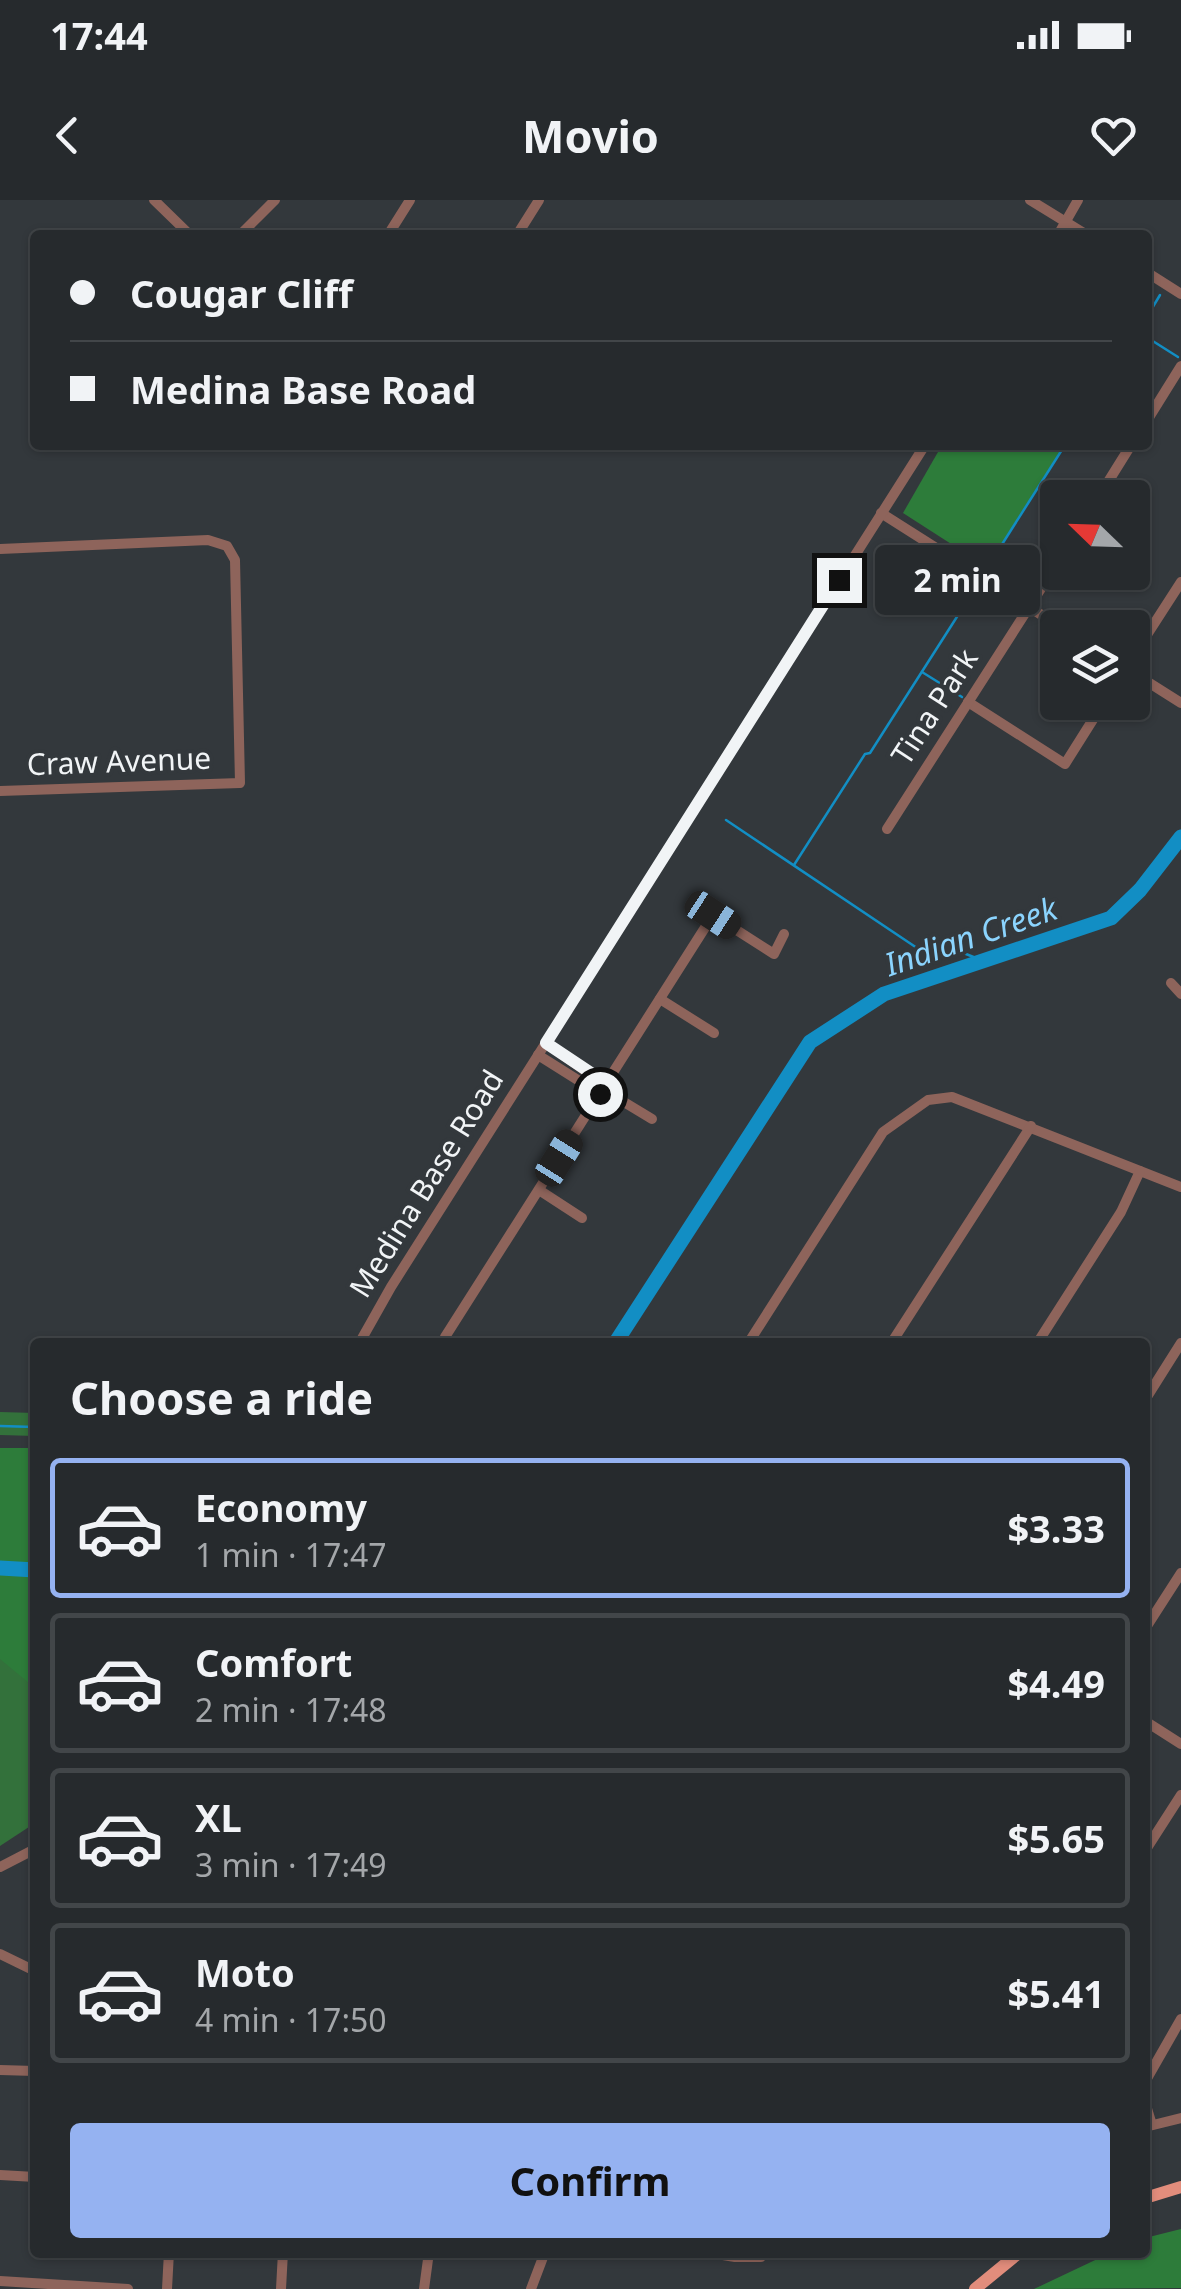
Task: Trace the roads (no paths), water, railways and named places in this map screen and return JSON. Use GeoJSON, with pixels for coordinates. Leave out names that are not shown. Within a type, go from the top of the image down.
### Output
{"type":"FeatureCollection","features":[{"type":"Feature","properties":{"kind":"main road"},"geometry":{"type":"LineString","coordinates":[[1150,2196],[1181,2187]]}},
{"type":"Feature","properties":{"kind":"main road"},"geometry":{"type":"LineString","coordinates":[[976,2289],[1013,2258]]}},
{"type":"Feature","properties":{"kind":"street"},"geometry":{"type":"LineString","coordinates":[[154,200],[185,230]]}},
{"type":"Feature","properties":{"kind":"street"},"geometry":{"type":"LineString","coordinates":[[245,230],[274,200]]}},
{"type":"Feature","properties":{"kind":"street"},"geometry":{"type":"LineString","coordinates":[[391,230],[410,200]]}},
{"type":"Feature","properties":{"kind":"street"},"geometry":{"type":"LineString","coordinates":[[520,230],[539,200]]}},
{"type":"Feature","properties":{"kind":"street"},"geometry":{"type":"LineString","coordinates":[[1030,200],[1079,230]]}},
{"type":"Feature","properties":{"kind":"street"},"geometry":{"type":"LineString","coordinates":[[1061,230],[1078,200]]}},
{"type":"Feature","properties":{"kind":"street"},"geometry":{"type":"LineString","coordinates":[[1152,276],[1181,294]]}},
{"type":"Feature","properties":{"kind":"street"},"geometry":{"type":"LineString","coordinates":[[1152,413],[1180,370]]}},
{"type":"Feature","properties":{"kind":"street","name":"Medina Base Road"},"geometry":{"type":"LineString","coordinates":[[362,1338],[390,1288],[922,450]]}},
{"type":"Feature","properties":{"kind":"street"},"geometry":{"type":"LineString","coordinates":[[1109,480],[1128,450]]}},
{"type":"Feature","properties":{"kind":"street"},"geometry":{"type":"LineString","coordinates":[[881,513],[1040,614]]}},
{"type":"Feature","properties":{"kind":"street","name":"Craw Avenue"},"geometry":{"type":"LineString","coordinates":[[0,549],[208,540],[228,546],[235,560],[240,783],[0,792]]}},
{"type":"Feature","properties":{"kind":"street"},"geometry":{"type":"LineString","coordinates":[[1150,630],[1181,582]]}},
{"type":"Feature","properties":{"kind":"street","name":"Tina Park"},"geometry":{"type":"LineString","coordinates":[[888,829],[1040,590]]}},
{"type":"Feature","properties":{"kind":"street"},"geometry":{"type":"LineString","coordinates":[[1150,683],[1181,703]]}},
{"type":"Feature","properties":{"kind":"street"},"geometry":{"type":"LineString","coordinates":[[968,702],[1065,764],[1093,720]]}},
{"type":"Feature","properties":{"kind":"street"},"geometry":{"type":"LineString","coordinates":[[445,1337],[713,915],[774,954],[784,934]]}},
{"type":"Feature","properties":{"kind":"street"},"geometry":{"type":"LineString","coordinates":[[1171,983],[1181,994]]}},
{"type":"Feature","properties":{"kind":"street"},"geometry":{"type":"LineString","coordinates":[[660,999],[714,1033]]}},
{"type":"Feature","properties":{"kind":"street"},"geometry":{"type":"LineString","coordinates":[[546,1043],[605,1090]]}},
{"type":"Feature","properties":{"kind":"street"},"geometry":{"type":"LineString","coordinates":[[538,1055],[652,1120]]}},
{"type":"Feature","properties":{"kind":"street"},"geometry":{"type":"LineString","coordinates":[[752,1338],[884,1132],[928,1100],[943,1096],[1031,1126],[1181,1187]]}},
{"type":"Feature","properties":{"kind":"street"},"geometry":{"type":"LineString","coordinates":[[895,1338],[1031,1126]]}},
{"type":"Feature","properties":{"kind":"street"},"geometry":{"type":"LineString","coordinates":[[1041,1338],[1121,1212],[1140,1170]]}},
{"type":"Feature","properties":{"kind":"street"},"geometry":{"type":"LineString","coordinates":[[538,1190],[582,1218]]}},
{"type":"Feature","properties":{"kind":"street"},"geometry":{"type":"LineString","coordinates":[[1150,1392],[1181,1343]]}},
{"type":"Feature","properties":{"kind":"street"},"geometry":{"type":"LineString","coordinates":[[1150,1621],[1181,1572]]}},
{"type":"Feature","properties":{"kind":"street"},"geometry":{"type":"LineString","coordinates":[[1150,1724],[1181,1744]]}},
{"type":"Feature","properties":{"kind":"street"},"geometry":{"type":"LineString","coordinates":[[1150,1844],[1181,1795]]}},
{"type":"Feature","properties":{"kind":"street"},"geometry":{"type":"LineString","coordinates":[[0,1868],[30,1851]]}},
{"type":"Feature","properties":{"kind":"street"},"geometry":{"type":"LineString","coordinates":[[0,1954],[30,1969]]}},
{"type":"Feature","properties":{"kind":"street"},"geometry":{"type":"LineString","coordinates":[[1150,2073],[1181,2020]]}},
{"type":"Feature","properties":{"kind":"street"},"geometry":{"type":"LineString","coordinates":[[0,2070],[30,2071]]}},
{"type":"Feature","properties":{"kind":"street"},"geometry":{"type":"LineString","coordinates":[[1150,2126],[1181,2118]]}},
{"type":"Feature","properties":{"kind":"street"},"geometry":{"type":"LineString","coordinates":[[0,2175],[30,2177]]}},
{"type":"Feature","properties":{"kind":"street"},"geometry":{"type":"LineString","coordinates":[[166,2289],[169,2258]]}},
{"type":"Feature","properties":{"kind":"street"},"geometry":{"type":"LineString","coordinates":[[281,2289],[283,2258]]}},
{"type":"Feature","properties":{"kind":"street"},"geometry":{"type":"LineString","coordinates":[[424,2289],[428,2258]]}},
{"type":"Feature","properties":{"kind":"street"},"geometry":{"type":"LineString","coordinates":[[532,2289],[543,2258]]}},
{"type":"Feature","properties":{"kind":"street"},"geometry":{"type":"LineString","coordinates":[[0,2281],[128,2289]]}},
{"type":"Feature","properties":{"kind":"waterway"},"geometry":{"type":"LineString","coordinates":[[1152,308],[1160,295]]}},
{"type":"Feature","properties":{"kind":"waterway"},"geometry":{"type":"LineString","coordinates":[[1152,341],[1178,357]]}},
{"type":"Feature","properties":{"kind":"waterway"},"geometry":{"type":"LineString","coordinates":[[987,568],[1062,450]]}},
{"type":"Feature","properties":{"kind":"waterway"},"geometry":{"type":"LineString","coordinates":[[794,865],[976,587]]}},
{"type":"Feature","properties":{"kind":"waterway"},"geometry":{"type":"LineString","coordinates":[[922,672],[962,697]]}},
{"type":"Feature","properties":{"kind":"waterway"},"geometry":{"type":"LineString","coordinates":[[726,820],[920,950],[951,948],[986,962]]}},
{"type":"Feature","properties":{"kind":"waterway","name":"Indian Creek"},"geometry":{"type":"LineString","coordinates":[[619,1338],[810,1042],[884,994],[1111,918],[1140,890],[1181,837]]}},
{"type":"Feature","properties":{"kind":"waterway"},"geometry":{"type":"LineString","coordinates":[[0,1426],[30,1427]]}},
{"type":"Feature","properties":{"kind":"waterway","name":"Indian Creek"},"geometry":{"type":"LineString","coordinates":[[0,1568],[30,1570]]}}]}
